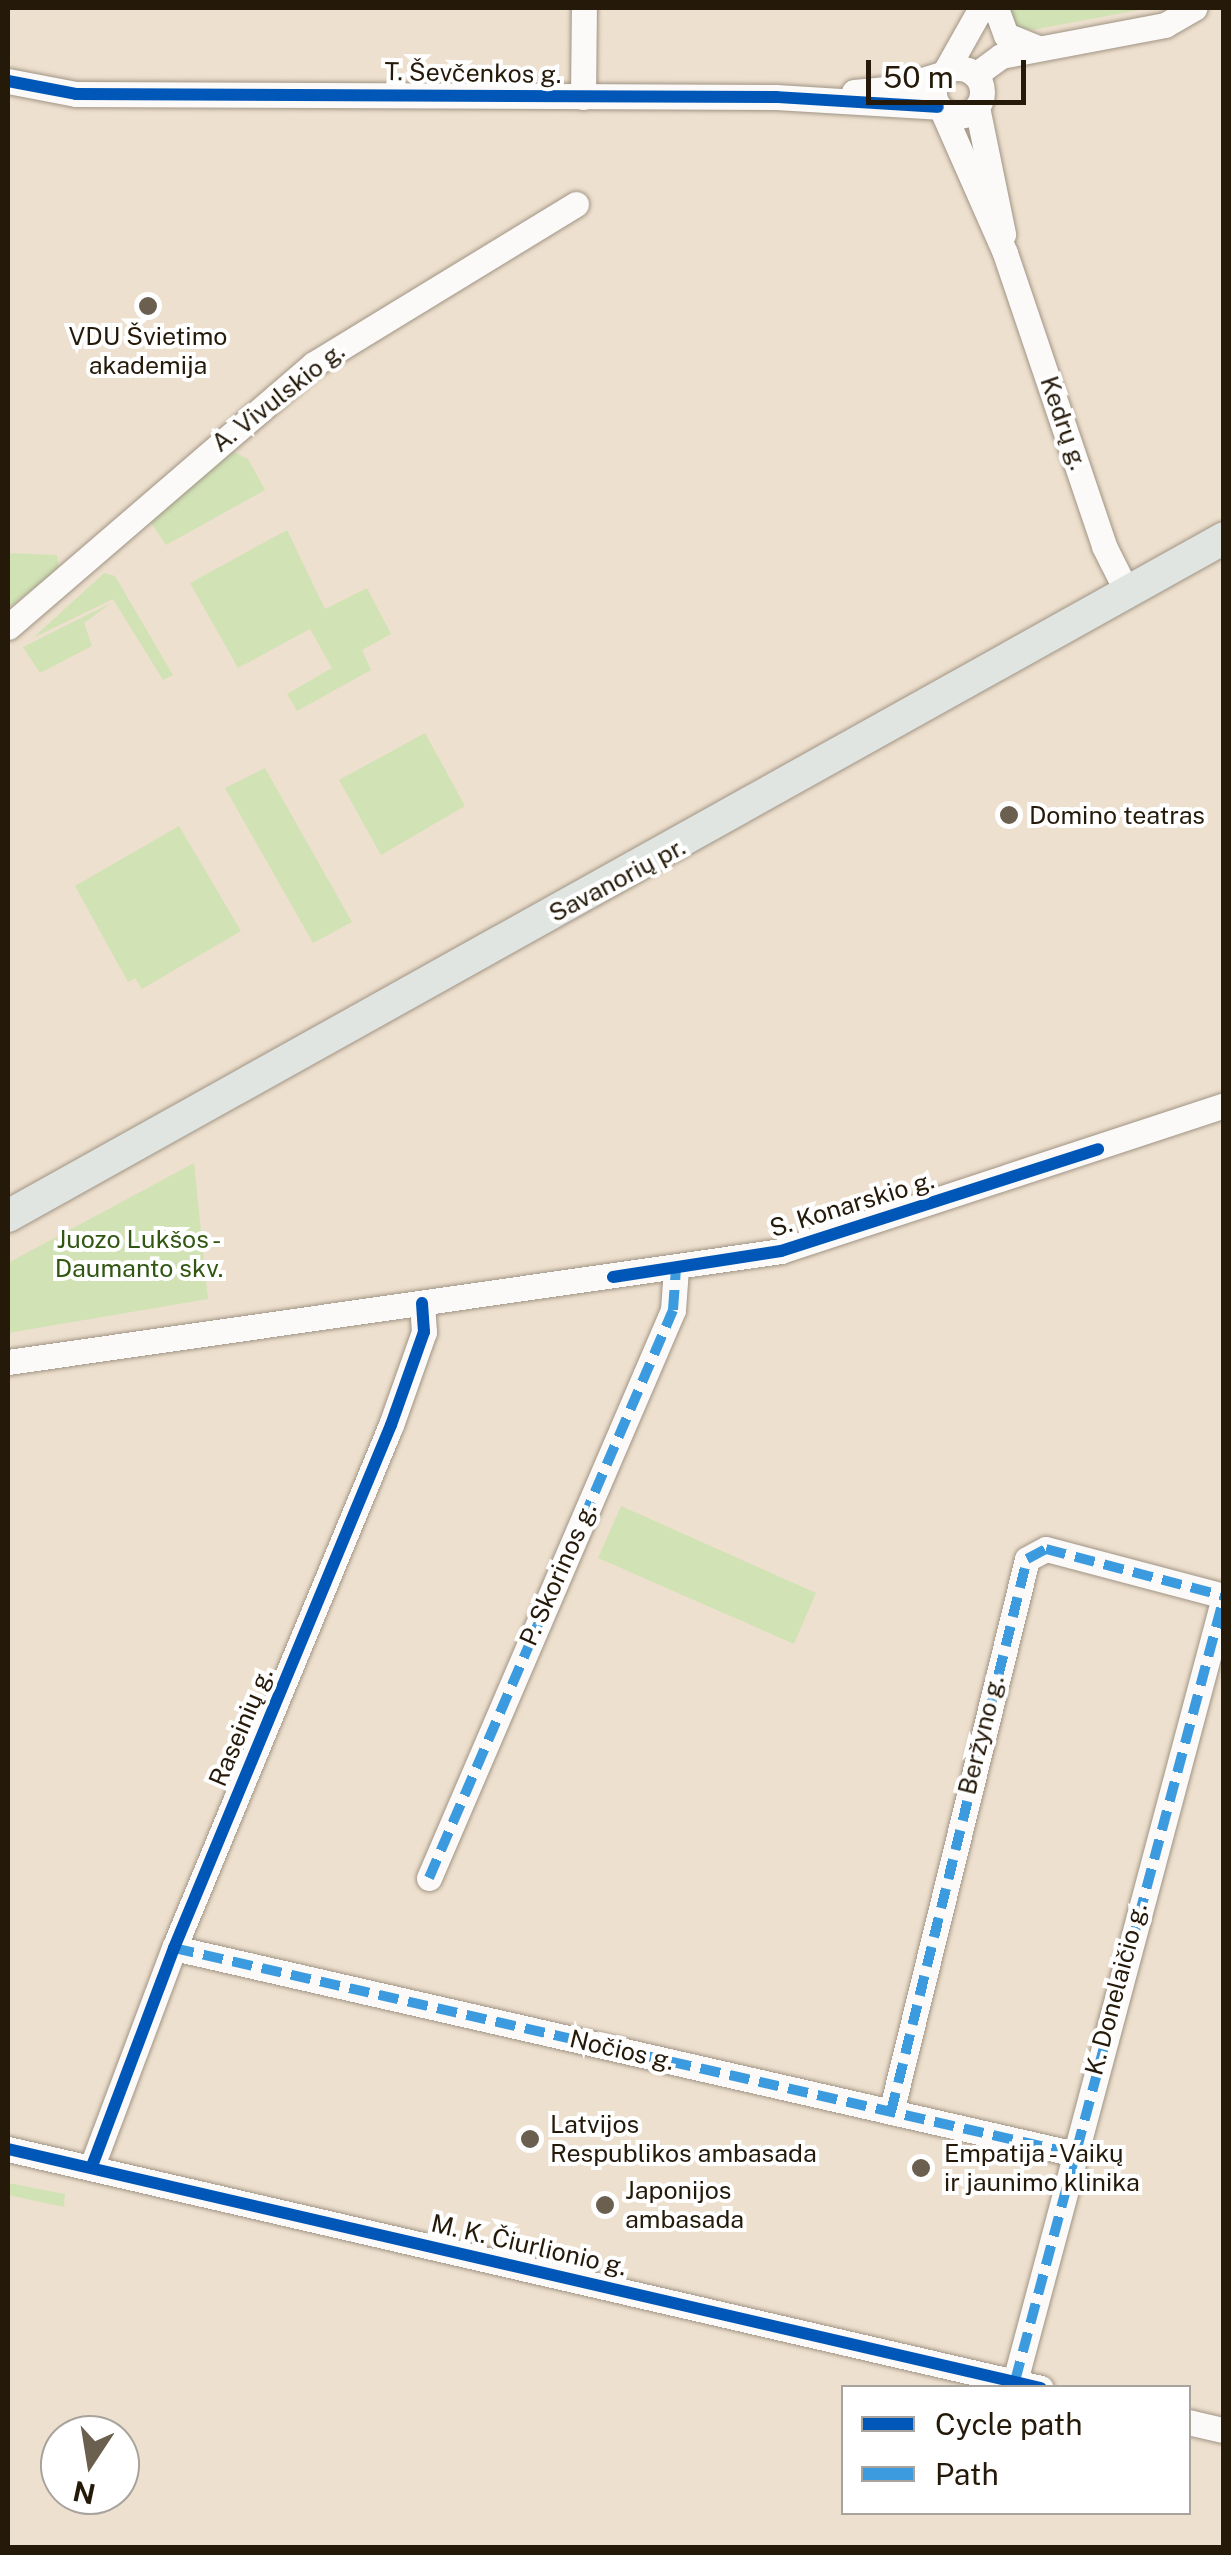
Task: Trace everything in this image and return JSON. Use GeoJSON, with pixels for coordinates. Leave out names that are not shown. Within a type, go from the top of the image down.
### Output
{"type":"FeatureCollection","features":[{"type":"Feature","properties":{"kind":"main road","name":"Savanorių pr."},"geometry":{"type":"LineString","coordinates":[[8,1216],[680,846],[1126,590],[1224,538]]}},
{"type":"Feature","properties":{"kind":"street"},"geometry":{"type":"LineString","coordinates":[[583,97],[584,8]]}},
{"type":"Feature","properties":{"kind":"street"},"geometry":{"type":"LineString","coordinates":[[958,72],[984,8]]}},
{"type":"Feature","properties":{"kind":"street"},"geometry":{"type":"LineString","coordinates":[[996,8],[1006,36],[1036,47]]}},
{"type":"Feature","properties":{"kind":"street"},"geometry":{"type":"LineString","coordinates":[[940,108],[933,92],[958,72],[1036,47],[1164,25],[1196,8]]}},
{"type":"Feature","properties":{"kind":"street"},"geometry":{"type":"LineString","coordinates":[[978,104],[1036,47]]}},
{"type":"Feature","properties":{"kind":"street","name":"T. Ševčenkos g."},"geometry":{"type":"LineString","coordinates":[[811,98],[897,88],[958,72]]}},
{"type":"Feature","properties":{"kind":"street","name":"Kedrų g."},"geometry":{"type":"LineString","coordinates":[[958,72],[978,104],[1005,254]]}},
{"type":"Feature","properties":{"kind":"street","name":"T. Ševčenkos g."},"geometry":{"type":"LineString","coordinates":[[8,81],[76,94],[811,98],[940,108],[962,116],[978,104]]}},
{"type":"Feature","properties":{"kind":"street","name":"Kedrų g."},"geometry":{"type":"LineString","coordinates":[[940,108],[1005,254],[1104,546],[1126,590]]}},
{"type":"Feature","properties":{"kind":"street","name":"A. Vivulskio g."},"geometry":{"type":"LineString","coordinates":[[8,628],[314,364],[576,204]]}},
{"type":"Feature","properties":{"kind":"street","name":"S. Konarskio g."},"geometry":{"type":"LineString","coordinates":[[8,1362],[676,1268],[817,1241],[1224,1105]]}},
{"type":"Feature","properties":{"kind":"street","name":"P. Skorinos g."},"geometry":{"type":"LineString","coordinates":[[429,1878],[674,1310],[676,1268]]}},
{"type":"Feature","properties":{"kind":"street","name":"Raseinių g."},"geometry":{"type":"LineString","coordinates":[[92,2166],[174,1948],[391,1426],[424,1332],[422,1304]]}},
{"type":"Feature","properties":{"kind":"street","name":"Beržyno g."},"geometry":{"type":"LineString","coordinates":[[891,2112],[1028,1559],[1046,1550],[1224,1597]]}},
{"type":"Feature","properties":{"kind":"street","name":"K. Donelaičio g."},"geometry":{"type":"LineString","coordinates":[[1015,2382],[1070,2153],[1224,1597]]}},
{"type":"Feature","properties":{"kind":"street","name":"Nočios g."},"geometry":{"type":"LineString","coordinates":[[174,1948],[1070,2153]]}},
{"type":"Feature","properties":{"kind":"street","name":"M. K. Čiurlionio g."},"geometry":{"type":"LineString","coordinates":[[8,2148],[1028,2385]]}},
{"type":"Feature","properties":{"kind":"street"},"geometry":{"type":"LineString","coordinates":[[1191,2423],[1224,2430]]}},
{"type":"Feature","properties":{"kind":"green space"},"geometry":{"type":"Polygon","coordinates":[[[1006,8],[1150,8],[1032,30],[1014,27],[1006,8]]]}},
{"type":"Feature","properties":{"kind":"green space"},"geometry":{"type":"Polygon","coordinates":[[[228,449],[248,459],[265,490],[166,545],[151,523],[228,449]]]}},
{"type":"Feature","properties":{"kind":"green space"},"geometry":{"type":"Polygon","coordinates":[[[287,530],[325,609],[367,588],[391,634],[362,650],[371,670],[297,711],[287,694],[332,668],[310,629],[238,668],[190,583],[287,530]]]}},
{"type":"Feature","properties":{"kind":"green space"},"geometry":{"type":"Polygon","coordinates":[[[8,553],[57,555],[59,569],[8,608],[8,553]]]}},
{"type":"Feature","properties":{"kind":"green space"},"geometry":{"type":"Polygon","coordinates":[[[104,573],[115,576],[173,675],[163,680],[113,599],[33,638],[104,573]]]}},
{"type":"Feature","properties":{"kind":"green space"},"geometry":{"type":"Polygon","coordinates":[[[111,603],[84,623],[92,646],[40,673],[23,647],[111,603]]]}},
{"type":"Feature","properties":{"kind":"green space"},"geometry":{"type":"Polygon","coordinates":[[[425,733],[465,806],[381,855],[339,780],[425,733]]]}},
{"type":"Feature","properties":{"kind":"green space"},"geometry":{"type":"Polygon","coordinates":[[[265,768],[352,922],[313,943],[225,788],[265,768]]]}},
{"type":"Feature","properties":{"kind":"green space"},"geometry":{"type":"Polygon","coordinates":[[[179,826],[241,931],[142,989],[135,978],[128,982],[75,886],[179,826]]]}},
{"type":"Feature","properties":{"kind":"green space","name":"Juozo Lukšos - Daumanto skv."},"geometry":{"type":"Polygon","coordinates":[[[194,1163],[208,1299],[8,1333],[8,1263],[194,1163]]]}},
{"type":"Feature","properties":{"kind":"green space"},"geometry":{"type":"Polygon","coordinates":[[[621,1506],[816,1593],[794,1644],[598,1558],[621,1506]]]}},
{"type":"Feature","properties":{"kind":"green space"},"geometry":{"type":"Polygon","coordinates":[[[8,2183],[65,2194],[64,2207],[8,2195],[8,2183]]]}},
{"type":"Feature","properties":{"kind":"marked path"},"geometry":{"type":"LineString","coordinates":[[429,1878],[673,1310],[676,1268]]}},
{"type":"Feature","properties":{"kind":"marked path"},"geometry":{"type":"LineString","coordinates":[[891,2112],[1027,1559],[1046,1549],[1224,1596]]}},
{"type":"Feature","properties":{"kind":"marked path"},"geometry":{"type":"LineString","coordinates":[[1015,2381],[1224,1597]]}},
{"type":"Feature","properties":{"kind":"marked path"},"geometry":{"type":"LineString","coordinates":[[174,1948],[1071,2153]]}},
{"type":"Feature","properties":{"kind":"cycle path"},"geometry":{"type":"LineString","coordinates":[[8,81],[76,94],[776,97],[938,107]]}},
{"type":"Feature","properties":{"kind":"cycle path"},"geometry":{"type":"LineString","coordinates":[[613,1277],[781,1251],[1098,1149]]}},
{"type":"Feature","properties":{"kind":"cycle path"},"geometry":{"type":"LineString","coordinates":[[92,2166],[174,1948],[391,1425],[424,1332],[422,1303]]}},
{"type":"Feature","properties":{"kind":"cycle path"},"geometry":{"type":"LineString","coordinates":[[8,2149],[1028,2385]]}},
{"type":"Feature","properties":{"kind":"place","name":"VDU Švietimo akademija"},"geometry":{"type":"Point","coordinates":[148,306]}},
{"type":"Feature","properties":{"kind":"place","name":"Domino teatras"},"geometry":{"type":"Point","coordinates":[1009,815]}},
{"type":"Feature","properties":{"kind":"place","name":"Latvijos Respublikos ambasada"},"geometry":{"type":"Point","coordinates":[530,2139]}},
{"type":"Feature","properties":{"kind":"place","name":"Empatija - Vaikų ir jaunimo klinika"},"geometry":{"type":"Point","coordinates":[921,2168]}},
{"type":"Feature","properties":{"kind":"place","name":"Japonijos ambasada"},"geometry":{"type":"Point","coordinates":[605,2205]}}]}
